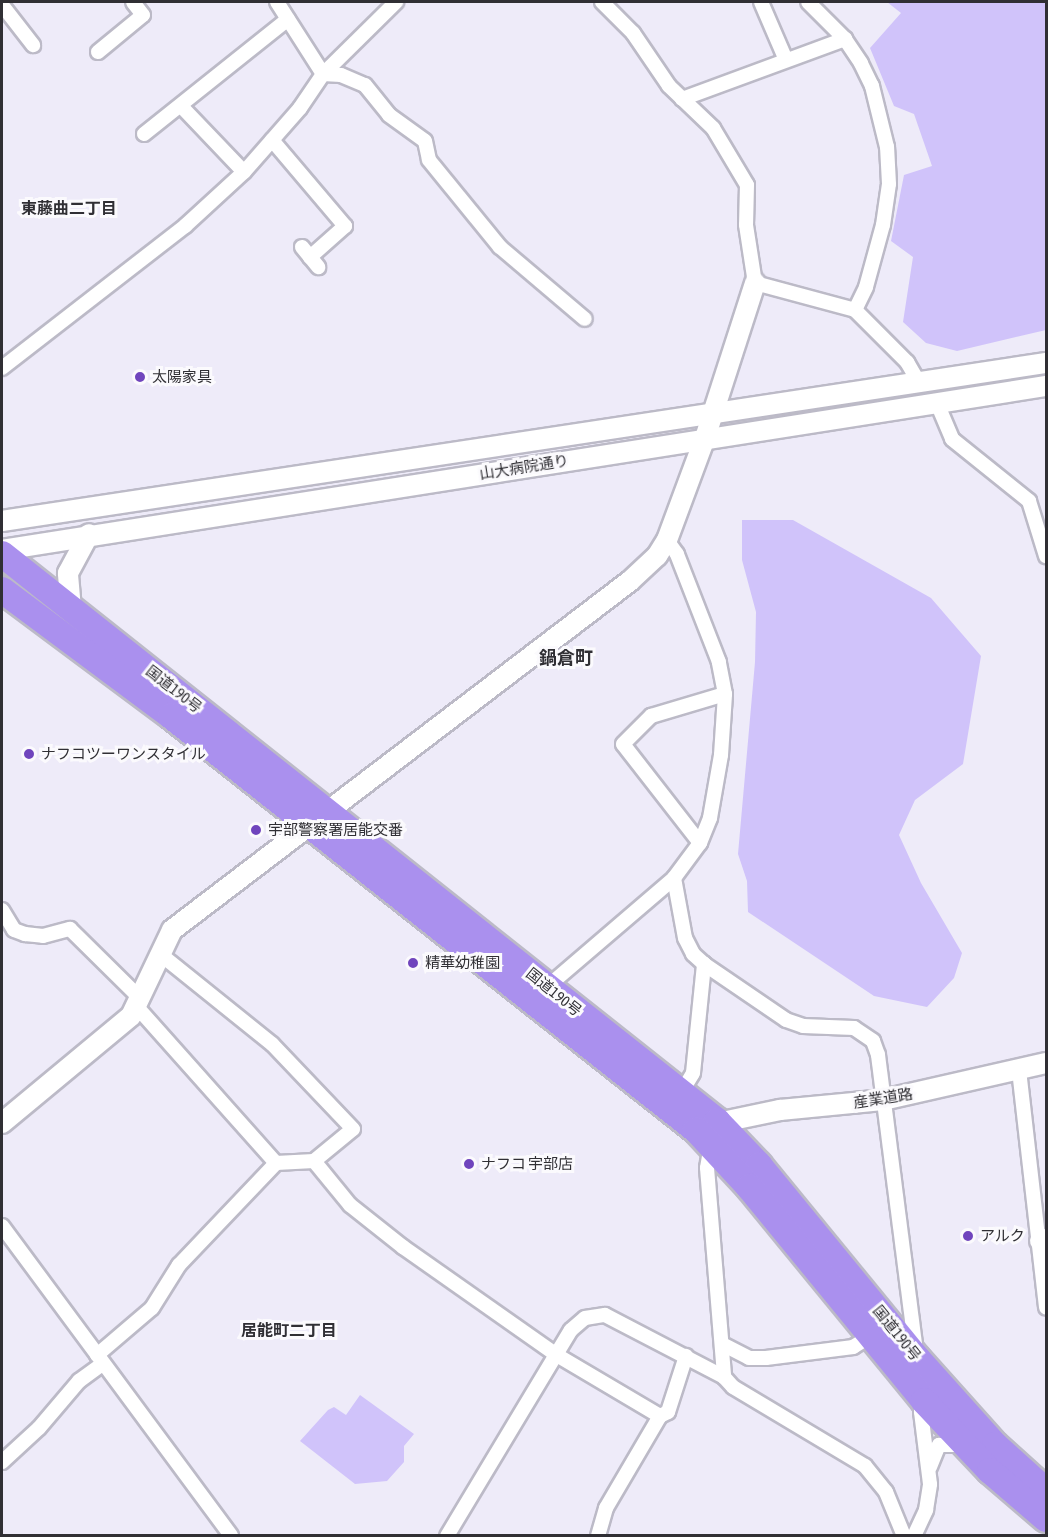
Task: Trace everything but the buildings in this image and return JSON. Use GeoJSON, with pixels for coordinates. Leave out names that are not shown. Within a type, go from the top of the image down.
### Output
{"type":"FeatureCollection","features":[{"type":"Feature","properties":{"kind":"highway","name":"国道190号"},"geometry":{"type":"LineString","coordinates":[[2,552],[320,818],[708,1132],[759,1165],[917,1358],[995,1445],[1047,1491]]}},
{"type":"Feature","properties":{"kind":"highway","name":"国道190号"},"geometry":{"type":"LineString","coordinates":[[2,570],[152,692],[171,716]]}},
{"type":"Feature","properties":{"kind":"highway","name":"国道190号"},"geometry":{"type":"LineString","coordinates":[[2,590],[171,716],[320,818],[548,987],[681,1093],[708,1132],[918,1393],[964,1445],[1047,1519]]}},
{"type":"Feature","properties":{"kind":"street"},"geometry":{"type":"LineString","coordinates":[[98,52],[143,15],[133,2]]}},
{"type":"Feature","properties":{"kind":"street"},"geometry":{"type":"LineString","coordinates":[[277,2],[323,74]]}},
{"type":"Feature","properties":{"kind":"street"},"geometry":{"type":"LineString","coordinates":[[2,368],[185,226],[244,172],[323,74],[396,2]]}},
{"type":"Feature","properties":{"kind":"street"},"geometry":{"type":"LineString","coordinates":[[2,1123],[131,1017],[172,930],[630,580],[657,556],[667,540],[715,410],[755,283],[746,225],[747,185],[713,128],[669,86],[633,33],[602,2]]}},
{"type":"Feature","properties":{"kind":"street"},"geometry":{"type":"LineString","coordinates":[[761,2],[786,60]]}},
{"type":"Feature","properties":{"kind":"street"},"geometry":{"type":"LineString","coordinates":[[807,2],[845,39],[872,86],[887,147],[888,184],[883,225],[866,287],[855,309]]}},
{"type":"Feature","properties":{"kind":"street"},"geometry":{"type":"LineString","coordinates":[[2,5],[33,45]]}},
{"type":"Feature","properties":{"kind":"street"},"geometry":{"type":"LineString","coordinates":[[144,134],[182,106],[288,19]]}},
{"type":"Feature","properties":{"kind":"street"},"geometry":{"type":"LineString","coordinates":[[682,99],[845,39]]}},
{"type":"Feature","properties":{"kind":"street"},"geometry":{"type":"LineString","coordinates":[[323,74],[341,75],[365,85],[389,115],[425,141],[429,160],[500,247],[585,319]]}},
{"type":"Feature","properties":{"kind":"street"},"geometry":{"type":"LineString","coordinates":[[182,106],[244,172]]}},
{"type":"Feature","properties":{"kind":"street"},"geometry":{"type":"LineString","coordinates":[[272,140],[345,226],[310,257]]}},
{"type":"Feature","properties":{"kind":"street"},"geometry":{"type":"LineString","coordinates":[[755,283],[855,309],[907,362],[919,382]]}},
{"type":"Feature","properties":{"kind":"street","name":"山大病院通り"},"geometry":{"type":"LineString","coordinates":[[2,521],[715,410],[1047,363]]}},
{"type":"Feature","properties":{"kind":"street","name":"山大病院通り"},"geometry":{"type":"LineString","coordinates":[[2,552],[89,534],[1047,386]]}},
{"type":"Feature","properties":{"kind":"street"},"geometry":{"type":"LineString","coordinates":[[937,403],[952,439],[1029,501],[1047,556]]}},
{"type":"Feature","properties":{"kind":"street"},"geometry":{"type":"LineString","coordinates":[[71,609],[68,573],[89,534]]}},
{"type":"Feature","properties":{"kind":"street"},"geometry":{"type":"LineString","coordinates":[[548,987],[675,878],[700,843],[710,818],[722,755],[725,694],[719,662],[677,554],[667,540]]}},
{"type":"Feature","properties":{"kind":"street"},"geometry":{"type":"LineString","coordinates":[[700,843],[623,744],[651,716],[725,694]]}},
{"type":"Feature","properties":{"kind":"street"},"geometry":{"type":"LineString","coordinates":[[675,878],[685,938],[693,954],[704,964],[786,1020],[803,1026],[855,1028],[873,1041],[878,1055],[917,1358],[918,1393],[929,1472],[926,1510],[914,1536]]}},
{"type":"Feature","properties":{"kind":"street"},"geometry":{"type":"LineString","coordinates":[[2,910],[14,930],[25,934],[43,936],[70,929],[139,1003],[276,1163]]}},
{"type":"Feature","properties":{"kind":"street"},"geometry":{"type":"LineString","coordinates":[[2,1462],[39,1428],[79,1381],[152,1308],[179,1265],[276,1163],[314,1161],[352,1129],[272,1044],[160,954]]}},
{"type":"Feature","properties":{"kind":"street"},"geometry":{"type":"LineString","coordinates":[[681,1093],[693,1073],[704,964]]}},
{"type":"Feature","properties":{"kind":"street","name":"産業道路"},"geometry":{"type":"LineString","coordinates":[[708,1132],[883,1100],[1047,1063]]}},
{"type":"Feature","properties":{"kind":"street"},"geometry":{"type":"LineString","coordinates":[[1019,1070],[1043,1240],[1047,1307]]}},
{"type":"Feature","properties":{"kind":"street"},"geometry":{"type":"LineString","coordinates":[[708,1132],[707,1168],[724,1345],[724,1377]]}},
{"type":"Feature","properties":{"kind":"street"},"geometry":{"type":"LineString","coordinates":[[314,1161],[350,1205],[372,1224],[555,1354],[660,1416]]}},
{"type":"Feature","properties":{"kind":"street"},"geometry":{"type":"LineString","coordinates":[[2,1226],[231,1536]]}},
{"type":"Feature","properties":{"kind":"street"},"geometry":{"type":"LineString","coordinates":[[447,1536],[555,1354],[585,1318],[605,1315],[724,1377],[865,1466],[886,1492],[904,1536]]}},
{"type":"Feature","properties":{"kind":"street"},"geometry":{"type":"LineString","coordinates":[[724,1345],[749,1358],[766,1358],[853,1347],[872,1335]]}},
{"type":"Feature","properties":{"kind":"street"},"geometry":{"type":"LineString","coordinates":[[598,1536],[606,1508],[660,1416],[668,1412],[686,1356]]}},
{"type":"Feature","properties":{"kind":"street"},"geometry":{"type":"LineString","coordinates":[[929,1472],[939,1445],[964,1445]]}},
{"type":"Feature","properties":{"kind":"shaded area"},"geometry":{"type":"Polygon","coordinates":[[[887,2],[1046,2],[1046,330],[957,351],[926,343],[903,322],[913,257],[891,241],[904,175],[932,166],[914,114],[894,106],[870,48],[901,13],[887,2]]]}},
{"type":"Feature","properties":{"kind":"shaded area"},"geometry":{"type":"Polygon","coordinates":[[[742,520],[793,520],[931,598],[981,656],[963,764],[915,800],[899,835],[921,883],[962,953],[954,978],[927,1007],[874,996],[748,912],[747,881],[738,854],[755,662],[756,612],[742,560],[742,520]]]}},
{"type":"Feature","properties":{"kind":"shaded area"},"geometry":{"type":"Polygon","coordinates":[[[360,1395],[414,1434],[404,1446],[404,1462],[387,1481],[355,1484],[300,1441],[328,1410],[334,1407],[346,1415],[360,1395]]]}},
{"type":"Feature","properties":{"kind":"place","name":"太陽家具"},"geometry":{"type":"Point","coordinates":[140,377]}},
{"type":"Feature","properties":{"kind":"place","name":"ナフコツーワンスタイル"},"geometry":{"type":"Point","coordinates":[29,754]}},
{"type":"Feature","properties":{"kind":"place","name":"宇部警察署居能交番"},"geometry":{"type":"Point","coordinates":[256,830]}},
{"type":"Feature","properties":{"kind":"place","name":"精華幼稚園"},"geometry":{"type":"Point","coordinates":[413,963]}},
{"type":"Feature","properties":{"kind":"place","name":"ナフコ 宇部店"},"geometry":{"type":"Point","coordinates":[469,1164]}},
{"type":"Feature","properties":{"kind":"place","name":"アルク"},"geometry":{"type":"Point","coordinates":[968,1236]}},
{"type":"Feature","properties":{"kind":"district","name":"東藤曲二丁目"},"geometry":{"type":"Point","coordinates":[69,208]}},
{"type":"Feature","properties":{"kind":"district","name":"鍋倉町"},"geometry":{"type":"Point","coordinates":[566,658]}},
{"type":"Feature","properties":{"kind":"district","name":"居能町二丁目"},"geometry":{"type":"Point","coordinates":[289,1330]}}]}
